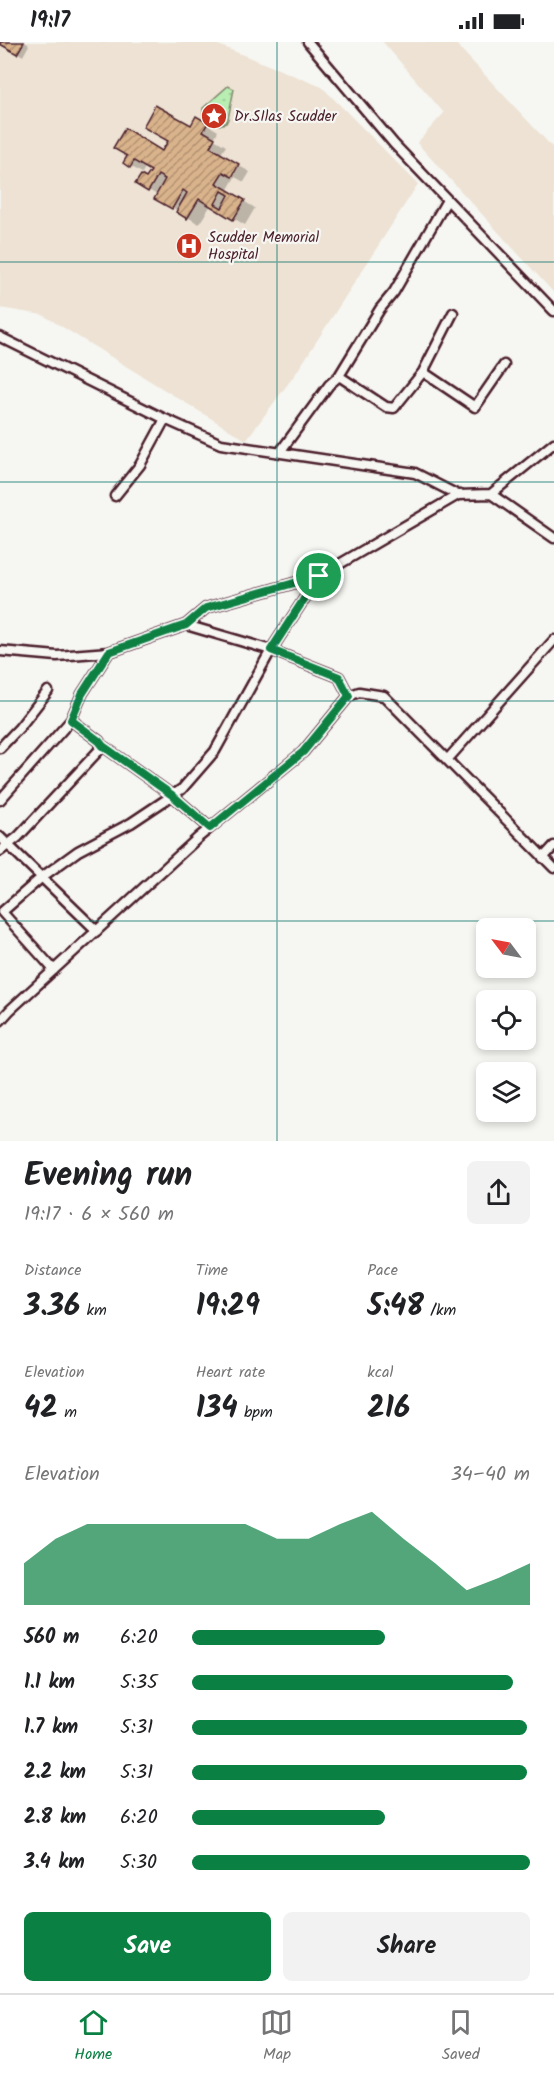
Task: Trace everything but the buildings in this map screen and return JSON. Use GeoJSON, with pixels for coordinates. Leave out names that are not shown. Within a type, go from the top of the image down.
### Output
{"type":"FeatureCollection","features":[{"type":"Feature","properties":{"kind":"street"},"geometry":{"type":"LineString","coordinates":[[308,42],[394,144],[554,311]]}},
{"type":"Feature","properties":{"kind":"street"},"geometry":{"type":"LineString","coordinates":[[280,452],[329,385],[339,376],[380,309],[394,292],[447,200]]}},
{"type":"Feature","properties":{"kind":"street"},"geometry":{"type":"LineString","coordinates":[[339,376],[386,407],[394,408],[423,372],[453,313]]}},
{"type":"Feature","properties":{"kind":"street"},"geometry":{"type":"LineString","coordinates":[[0,337],[165,419],[221,444],[415,473],[458,495],[491,495],[554,538]]}},
{"type":"Feature","properties":{"kind":"street"},"geometry":{"type":"LineString","coordinates":[[423,372],[475,407],[504,365]]}},
{"type":"Feature","properties":{"kind":"street"},"geometry":{"type":"LineString","coordinates":[[115,496],[140,465],[165,419]]}},
{"type":"Feature","properties":{"kind":"street"},"geometry":{"type":"LineString","coordinates":[[491,495],[554,443]]}},
{"type":"Feature","properties":{"kind":"street"},"geometry":{"type":"LineString","coordinates":[[0,651],[57,656],[109,652],[186,625],[206,608],[319,576],[458,495]]}},
{"type":"Feature","properties":{"kind":"street"},"geometry":{"type":"LineString","coordinates":[[54,970],[2,912],[42,876],[78,851],[131,823],[182,789],[215,751],[271,650],[319,576]]}},
{"type":"Feature","properties":{"kind":"street"},"geometry":{"type":"LineString","coordinates":[[186,625],[271,650],[339,677],[349,696]]}},
{"type":"Feature","properties":{"kind":"street"},"geometry":{"type":"LineString","coordinates":[[447,760],[554,640]]}},
{"type":"Feature","properties":{"kind":"street"},"geometry":{"type":"LineString","coordinates":[[0,800],[71,720],[82,694],[109,652]]}},
{"type":"Feature","properties":{"kind":"street"},"geometry":{"type":"LineString","coordinates":[[0,748],[48,691]]}},
{"type":"Feature","properties":{"kind":"street"},"geometry":{"type":"LineString","coordinates":[[0,1021],[210,828],[303,752],[349,696],[359,692],[384,696],[554,868]]}},
{"type":"Feature","properties":{"kind":"street"},"geometry":{"type":"LineString","coordinates":[[71,720],[172,795],[210,828]]}},
{"type":"Feature","properties":{"kind":"street"},"geometry":{"type":"LineString","coordinates":[[0,851],[18,837],[103,746]]}},
{"type":"Feature","properties":{"kind":"street"},"geometry":{"type":"LineString","coordinates":[[0,837],[97,931]]}},
{"type":"Feature","properties":{"kind":"street"},"geometry":{"type":"LineString","coordinates":[[543,858],[554,846]]}},
{"type":"Feature","properties":{"kind":"shaded area","name":"Scudder Memorial Hospital"},"geometry":{"type":"Polygon","coordinates":[[[0,42],[211,42],[322,87],[418,184],[296,373],[246,440],[43,315],[0,308],[0,42]]]}},
{"type":"Feature","properties":{"kind":"shaded area"},"geometry":{"type":"Polygon","coordinates":[[[383,42],[454,42],[554,149],[554,293],[417,143],[444,113],[383,42]]]}},
{"type":"Feature","properties":{"kind":"green space"},"geometry":{"type":"Polygon","coordinates":[[[228,86],[234,89],[228,119],[226,123],[219,125],[203,116],[203,108],[228,86]]]}},
{"type":"Feature","properties":{"kind":"place","name":"Dr.SIlas Scudder"},"geometry":{"type":"Point","coordinates":[214,116]}},
{"type":"Feature","properties":{"kind":"place","name":"Scudder Memorial Hospital"},"geometry":{"type":"Point","coordinates":[189,246]}},
{"type":"Feature","properties":{"kind":"route"},"geometry":{"type":"LineString","coordinates":[[319,576],[271,650],[339,677],[349,696],[303,752],[210,828],[172,795],[71,720],[82,694],[109,652],[186,625],[206,608],[319,576]]}}]}
